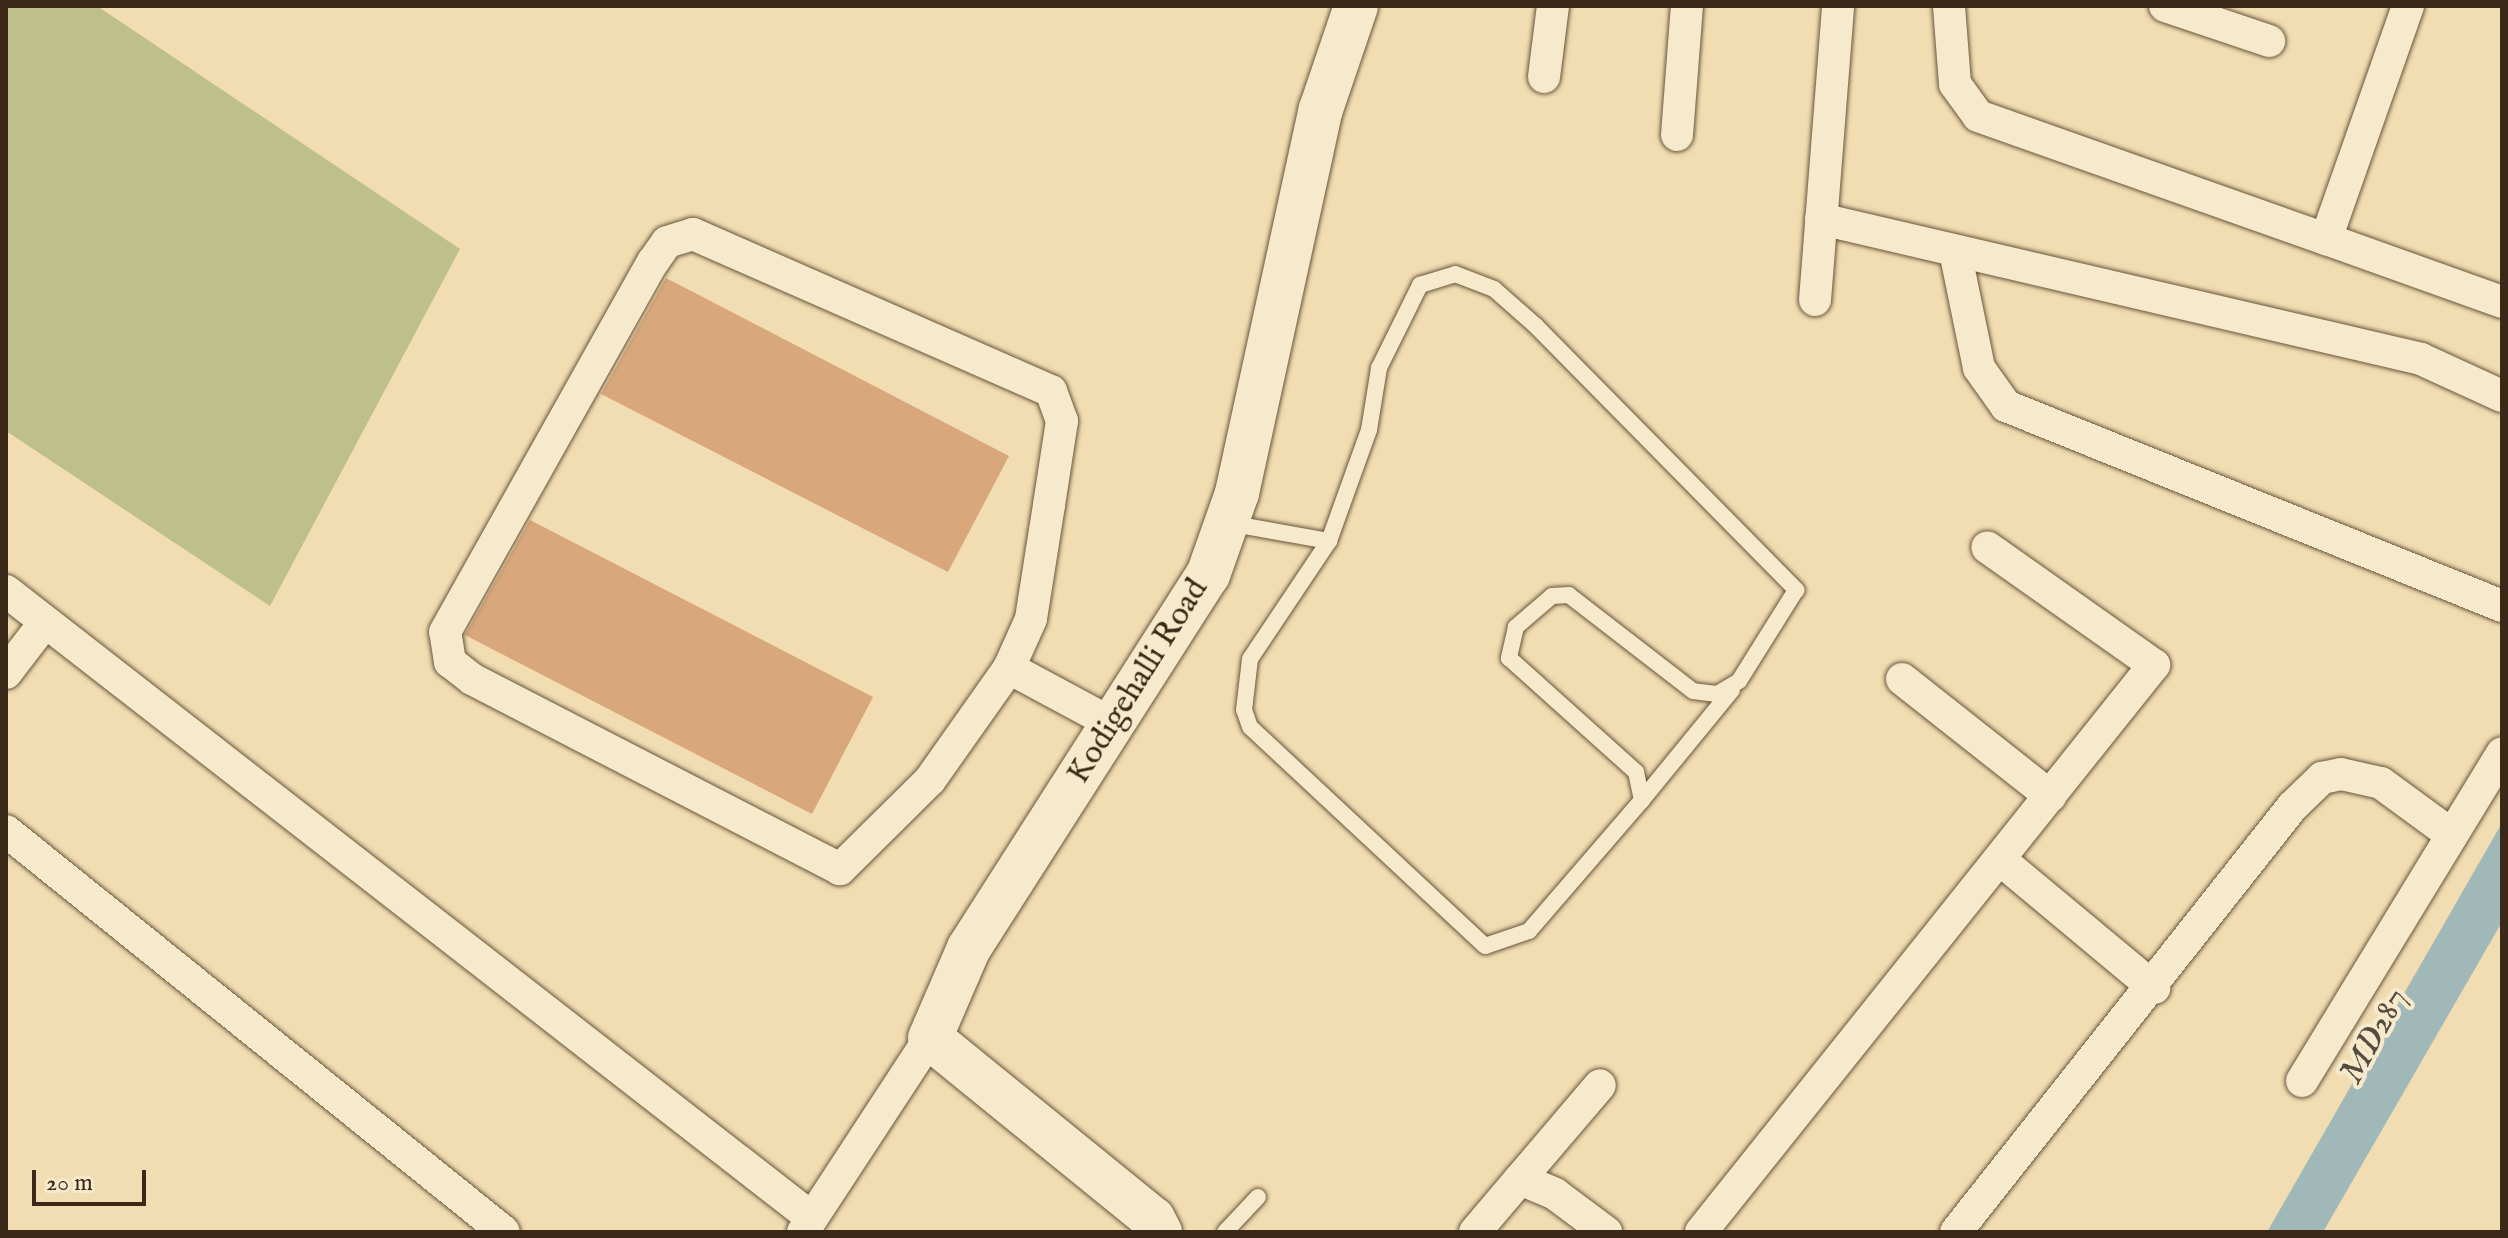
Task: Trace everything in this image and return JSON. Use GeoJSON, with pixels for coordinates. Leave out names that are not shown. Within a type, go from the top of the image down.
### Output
{"type":"FeatureCollection","features":[{"type":"Feature","properties":{"kind":"street","name":"Kodigehalli Road"},"geometry":{"type":"LineString","coordinates":[[930,1038],[969,948],[1208,575],[1226,523],[1321,109],[1356,6]]}},
{"type":"Feature","properties":{"kind":"street"},"geometry":{"type":"LineString","coordinates":[[1544,77],[1553,6]]}},
{"type":"Feature","properties":{"kind":"street"},"geometry":{"type":"LineString","coordinates":[[1677,135],[1687,6]]}},
{"type":"Feature","properties":{"kind":"street"},"geometry":{"type":"LineString","coordinates":[[1815,300],[1838,6]]}},
{"type":"Feature","properties":{"kind":"street"},"geometry":{"type":"LineString","coordinates":[[1949,6],[1955,84],[1978,116],[2502,302]]}},
{"type":"Feature","properties":{"kind":"street"},"geometry":{"type":"LineString","coordinates":[[2165,6],[2269,41]]}},
{"type":"Feature","properties":{"kind":"street"},"geometry":{"type":"LineString","coordinates":[[2326,239],[2408,6]]}},
{"type":"Feature","properties":{"kind":"street"},"geometry":{"type":"LineString","coordinates":[[1821,219],[2421,359],[2502,396]]}},
{"type":"Feature","properties":{"kind":"street"},"geometry":{"type":"LineString","coordinates":[[693,234],[1051,391],[1062,421],[1031,619],[1009,668],[930,780],[840,869],[472,679],[450,662],[445,632],[653,262],[667,242],[693,234]]}},
{"type":"Feature","properties":{"kind":"street"},"geometry":{"type":"LineString","coordinates":[[1955,251],[1979,368],[2006,406],[2502,606]]}},
{"type":"Feature","properties":{"kind":"street"},"geometry":{"type":"LineString","coordinates":[[1701,1232],[2003,862],[2050,796],[2154,665],[1987,547]]}},
{"type":"Feature","properties":{"kind":"street"},"geometry":{"type":"LineString","coordinates":[[6,591],[807,1225],[930,1038],[1153,1219],[1160,1232]]}},
{"type":"Feature","properties":{"kind":"street"},"geometry":{"type":"LineString","coordinates":[[6,673],[45,622]]}},
{"type":"Feature","properties":{"kind":"street"},"geometry":{"type":"LineString","coordinates":[[1009,668],[1113,724]]}},
{"type":"Feature","properties":{"kind":"street"},"geometry":{"type":"LineString","coordinates":[[1902,679],[2050,796]]}},
{"type":"Feature","properties":{"kind":"street"},"geometry":{"type":"LineString","coordinates":[[2302,1081],[2502,753]]}},
{"type":"Feature","properties":{"kind":"street"},"geometry":{"type":"LineString","coordinates":[[1956,1232],[2154,988],[2292,807],[2322,778],[2341,774],[2381,783],[2452,835]]}},
{"type":"Feature","properties":{"kind":"street"},"geometry":{"type":"LineString","coordinates":[[6,831],[504,1232]]}},
{"type":"Feature","properties":{"kind":"street"},"geometry":{"type":"LineString","coordinates":[[2003,862],[2154,988]]}},
{"type":"Feature","properties":{"kind":"street"},"geometry":{"type":"LineString","coordinates":[[1475,1232],[1600,1085]]}},
{"type":"Feature","properties":{"kind":"street"},"geometry":{"type":"LineString","coordinates":[[1520,1179],[1555,1194],[1606,1232]]}},
{"type":"Feature","properties":{"kind":"lane"},"geometry":{"type":"LineString","coordinates":[[1455,274],[1494,289],[1536,326],[1796,590],[1739,681],[1529,931],[1485,946],[1250,727],[1244,710],[1250,659],[1329,541],[1369,430],[1379,368],[1420,285],[1455,274]]}},
{"type":"Feature","properties":{"kind":"lane"},"geometry":{"type":"LineString","coordinates":[[1226,523],[1329,541]]}},
{"type":"Feature","properties":{"kind":"lane"},"geometry":{"type":"LineString","coordinates":[[1642,800],[1636,772],[1509,658],[1516,627],[1552,596],[1569,595],[1693,691],[1717,694],[1739,681]]}},
{"type":"Feature","properties":{"kind":"lane"},"geometry":{"type":"LineString","coordinates":[[1225,1232],[1258,1197]]}},
{"type":"Feature","properties":{"kind":"green space"},"geometry":{"type":"Polygon","coordinates":[[[6,6],[97,6],[460,249],[270,606],[6,431],[6,6]]]}},
{"type":"Feature","properties":{"kind":"water"},"geometry":{"type":"Polygon","coordinates":[[[2502,823],[2502,922],[2323,1232],[2267,1232],[2502,823]]]}},
{"type":"Feature","properties":{"kind":"building"},"geometry":{"type":"Polygon","coordinates":[[[666,278],[1009,456],[948,572],[601,394],[666,278]]]}},
{"type":"Feature","properties":{"kind":"building"},"geometry":{"type":"Polygon","coordinates":[[[530,520],[873,697],[812,814],[465,635],[530,520]]]}},
{"type":"Feature","properties":{"kind":"water label","name":"MD287"},"geometry":{"type":"Point","coordinates":[2374,1036]}}]}
